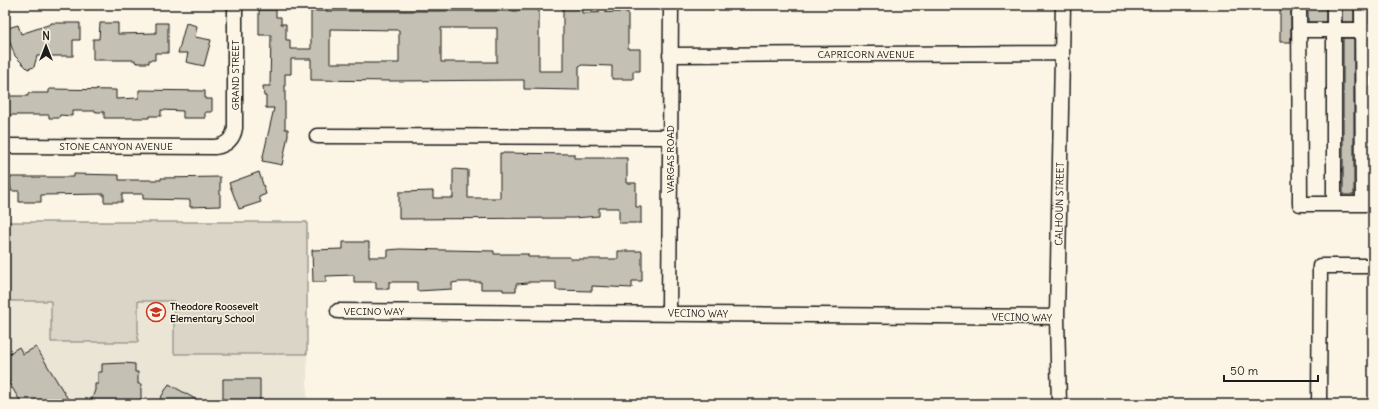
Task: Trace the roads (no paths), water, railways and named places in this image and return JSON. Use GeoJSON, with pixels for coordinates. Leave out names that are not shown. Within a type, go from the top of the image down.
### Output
{"type":"FeatureCollection","features":[{"type":"Feature","properties":{"kind":"street","name":"GRAND STREET"},"geometry":{"type":"LineString","coordinates":[[227,143],[235,128],[235,5]]}},
{"type":"Feature","properties":{"kind":"street","name":"VARGAS ROAD"},"geometry":{"type":"LineString","coordinates":[[669,313],[670,5]]}},
{"type":"Feature","properties":{"kind":"street","name":"CALHOUN STREET"},"geometry":{"type":"LineString","coordinates":[[1059,404],[1057,317],[1063,5]]}},
{"type":"Feature","properties":{"kind":"street"},"geometry":{"type":"LineString","coordinates":[[1299,5],[1300,204],[1368,204],[1368,30],[1362,5]]}},
{"type":"Feature","properties":{"kind":"street"},"geometry":{"type":"LineString","coordinates":[[1334,5],[1334,204]]}},
{"type":"Feature","properties":{"kind":"street"},"geometry":{"type":"LineString","coordinates":[[1299,30],[1368,30]]}},
{"type":"Feature","properties":{"kind":"street","name":"CAPRICORN AVENUE"},"geometry":{"type":"LineString","coordinates":[[670,55],[1062,53]]}},
{"type":"Feature","properties":{"kind":"street"},"geometry":{"type":"LineString","coordinates":[[317,136],[670,137]]}},
{"type":"Feature","properties":{"kind":"street","name":"STONE CANYON AVENUE"},"geometry":{"type":"LineString","coordinates":[[5,146],[215,147],[227,143]]}},
{"type":"Feature","properties":{"kind":"street"},"geometry":{"type":"LineString","coordinates":[[1319,404],[1320,266],[1373,266]]}},
{"type":"Feature","properties":{"kind":"street","name":"VECINO WAY"},"geometry":{"type":"LineString","coordinates":[[338,311],[1057,317]]}},
{"type":"Feature","properties":{"kind":"place","name":"Theodore Roosevelt Elementary School"},"geometry":{"type":"Point","coordinates":[156,312]}}]}
